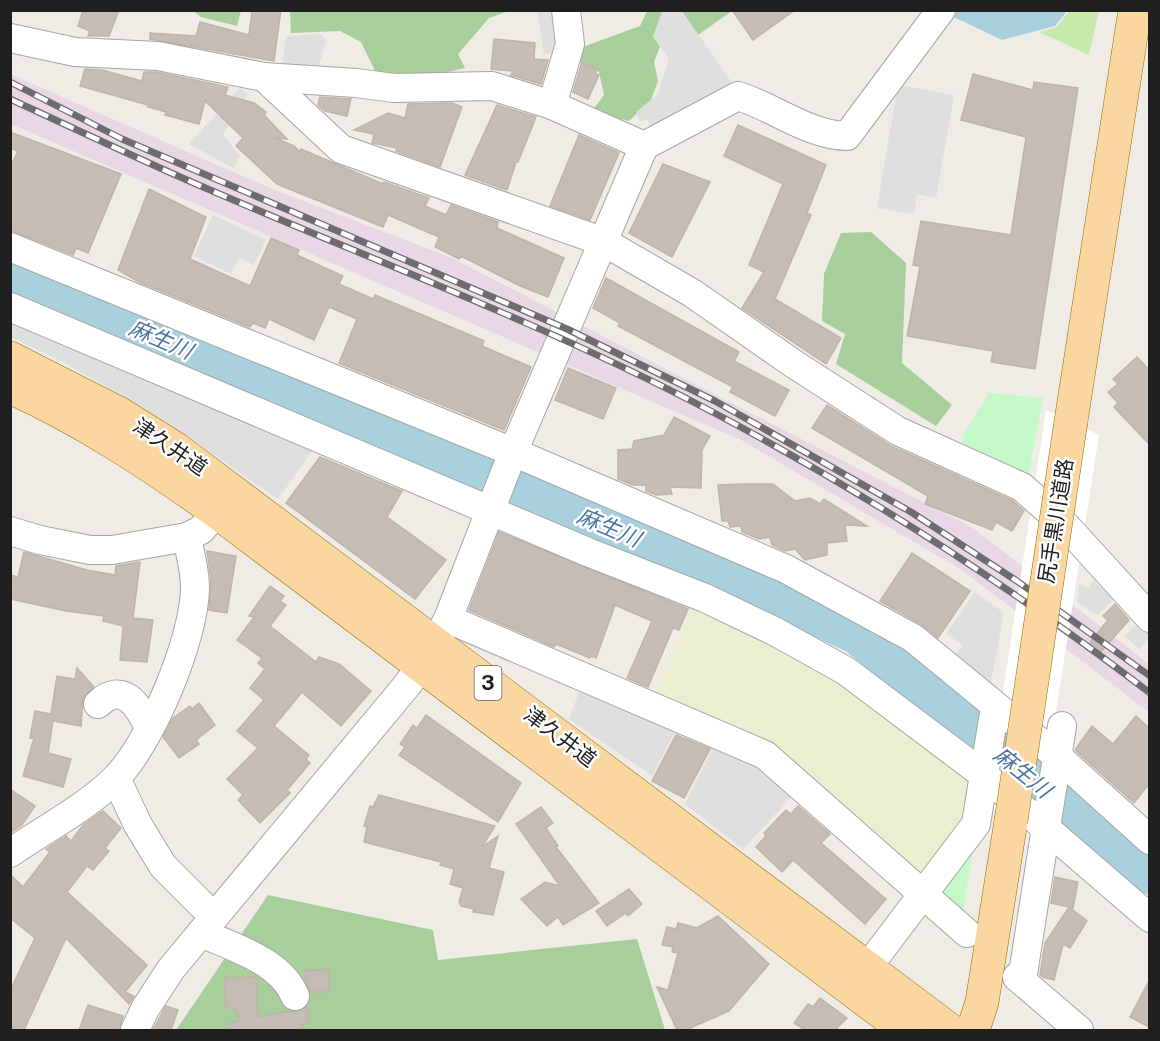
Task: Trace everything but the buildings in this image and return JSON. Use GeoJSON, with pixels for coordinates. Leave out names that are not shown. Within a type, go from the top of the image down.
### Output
{"type":"FeatureCollection","features":[{"type":"Feature","properties":{"kind":"main road","name":"尻手黒川道路"},"geometry":{"type":"LineString","coordinates":[[973,1030],[982,1002],[1011,821],[1135,10]]}},
{"type":"Feature","properties":{"kind":"main road","name":"津久井道"},"geometry":{"type":"LineString","coordinates":[[10,358],[120,414],[176,449],[950,1030]]}},
{"type":"Feature","properties":{"kind":"main road","name":"津久井道"},"geometry":{"type":"LineString","coordinates":[[10,387],[48,404],[107,437],[217,512],[434,643],[905,1030]]}},
{"type":"Feature","properties":{"kind":"street"},"geometry":{"type":"LineString","coordinates":[[552,105],[570,44],[566,10]]}},
{"type":"Feature","properties":{"kind":"street"},"geometry":{"type":"LineString","coordinates":[[135,1030],[145,1009],[171,969],[434,643],[644,146],[738,96],[758,102],[828,135],[847,136],[941,10]]}},
{"type":"Feature","properties":{"kind":"street"},"geometry":{"type":"LineString","coordinates":[[10,38],[75,52],[158,56],[264,76],[356,82],[393,88],[492,86],[552,105],[644,146]]}},
{"type":"Feature","properties":{"kind":"street"},"geometry":{"type":"LineString","coordinates":[[264,76],[341,149],[603,242],[692,293],[794,364],[897,431],[1032,494],[1068,528],[1149,618]]}},
{"type":"Feature","properties":{"kind":"street"},"geometry":{"type":"LineString","coordinates":[[10,247],[510,461],[786,569],[913,638],[993,716],[1149,840]]}},
{"type":"Feature","properties":{"kind":"street"},"geometry":{"type":"LineString","coordinates":[[10,307],[494,503],[776,632],[846,671],[984,770],[1149,918]]}},
{"type":"Feature","properties":{"kind":"street"},"geometry":{"type":"LineString","coordinates":[[10,531],[40,540],[90,550],[112,550],[187,537],[201,530],[217,512]]}},
{"type":"Feature","properties":{"kind":"street"},"geometry":{"type":"LineString","coordinates":[[10,854],[116,778],[149,728],[174,678],[194,604],[195,586],[187,537]]}},
{"type":"Feature","properties":{"kind":"street"},"geometry":{"type":"LineString","coordinates":[[434,643],[765,755],[968,933]]}},
{"type":"Feature","properties":{"kind":"street"},"geometry":{"type":"LineString","coordinates":[[98,704],[109,696],[126,696],[137,705],[149,728]]}},
{"type":"Feature","properties":{"kind":"street"},"geometry":{"type":"LineString","coordinates":[[867,968],[976,824],[993,716]]}},
{"type":"Feature","properties":{"kind":"street"},"geometry":{"type":"LineString","coordinates":[[1062,726],[1019,978],[1080,1030]]}},
{"type":"Feature","properties":{"kind":"street"},"geometry":{"type":"LineString","coordinates":[[116,778],[138,825],[162,866],[207,925],[278,972],[290,982],[295,996]]}},
{"type":"Feature","properties":{"kind":"shaded area"},"geometry":{"type":"Polygon","coordinates":[[[537,11],[558,11],[564,53],[544,54],[537,11]]]}},
{"type":"Feature","properties":{"kind":"shaded area"},"geometry":{"type":"Polygon","coordinates":[[[662,11],[682,11],[734,86],[654,135],[647,119],[640,122],[636,112],[658,94],[669,59],[653,37],[662,11]]]}},
{"type":"Feature","properties":{"kind":"shaded area"},"geometry":{"type":"Polygon","coordinates":[[[322,34],[326,41],[318,69],[282,66],[286,36],[322,34]]]}},
{"type":"Feature","properties":{"kind":"shaded area"},"geometry":{"type":"Polygon","coordinates":[[[10,74],[272,189],[452,258],[973,528],[1149,664],[1149,712],[960,569],[741,440],[11,124],[10,74]]]}},
{"type":"Feature","properties":{"kind":"shaded area"},"geometry":{"type":"Polygon","coordinates":[[[898,85],[954,95],[936,198],[917,194],[914,214],[877,208],[898,85]]]}},
{"type":"Feature","properties":{"kind":"shaded area"},"geometry":{"type":"Polygon","coordinates":[[[240,88],[248,95],[223,135],[240,156],[233,168],[189,144],[240,88]]]}},
{"type":"Feature","properties":{"kind":"shaded area"},"geometry":{"type":"Polygon","coordinates":[[[213,215],[266,240],[254,265],[239,258],[231,274],[194,256],[213,215]]]}},
{"type":"Feature","properties":{"kind":"shaded area"},"geometry":{"type":"Polygon","coordinates":[[[10,312],[318,443],[278,499],[175,428],[126,398],[63,362],[11,337],[10,312]]]}},
{"type":"Feature","properties":{"kind":"shaded area"},"geometry":{"type":"Polygon","coordinates":[[[1093,581],[1114,599],[1097,615],[1077,602],[1079,584],[1088,588],[1093,581]]]}},
{"type":"Feature","properties":{"kind":"shaded area"},"geometry":{"type":"Polygon","coordinates":[[[975,592],[1004,613],[989,693],[951,660],[963,645],[946,634],[975,592]]]}},
{"type":"Feature","properties":{"kind":"shaded area"},"geometry":{"type":"Polygon","coordinates":[[[1138,624],[1149,634],[1149,639],[1139,649],[1124,636],[1138,624]]]}},
{"type":"Feature","properties":{"kind":"shaded area"},"geometry":{"type":"Polygon","coordinates":[[[579,692],[637,716],[640,711],[677,728],[652,776],[569,719],[579,692]]]}},
{"type":"Feature","properties":{"kind":"shaded area"},"geometry":{"type":"Polygon","coordinates":[[[715,744],[763,764],[793,795],[743,849],[685,804],[715,744]]]}},
{"type":"Feature","properties":{"kind":"green space"},"geometry":{"type":"Polygon","coordinates":[[[1070,10],[1099,11],[1089,55],[1039,32],[1057,27],[1070,10]]]}},
{"type":"Feature","properties":{"kind":"green space"},"geometry":{"type":"Polygon","coordinates":[[[193,11],[241,11],[237,26],[201,17],[193,11]]]}},
{"type":"Feature","properties":{"kind":"green space"},"geometry":{"type":"Polygon","coordinates":[[[290,11],[509,11],[489,18],[458,54],[465,68],[431,76],[377,75],[361,42],[340,31],[291,33],[290,11]]]}},
{"type":"Feature","properties":{"kind":"green space"},"geometry":{"type":"Polygon","coordinates":[[[647,11],[732,11],[688,42],[663,38],[654,62],[658,81],[651,100],[629,121],[591,112],[604,95],[599,72],[577,61],[580,48],[640,26],[647,11]]]}},
{"type":"Feature","properties":{"kind":"green space"},"geometry":{"type":"Polygon","coordinates":[[[871,232],[906,263],[902,363],[952,405],[936,426],[836,364],[845,334],[822,321],[824,274],[841,233],[871,232]]]}},
{"type":"Feature","properties":{"kind":"green space"},"geometry":{"type":"Polygon","coordinates":[[[989,393],[1043,398],[1027,481],[962,442],[964,434],[989,393]]]}},
{"type":"Feature","properties":{"kind":"green space"},"geometry":{"type":"Polygon","coordinates":[[[696,604],[809,652],[976,775],[969,820],[919,877],[653,697],[696,604]]]}},
{"type":"Feature","properties":{"kind":"green space"},"geometry":{"type":"Polygon","coordinates":[[[975,839],[962,917],[942,893],[975,839]]]}},
{"type":"Feature","properties":{"kind":"green space"},"geometry":{"type":"Polygon","coordinates":[[[268,895],[433,930],[438,960],[637,939],[665,1030],[176,1030],[268,895]]]}},
{"type":"Feature","properties":{"kind":"water"},"geometry":{"type":"Polygon","coordinates":[[[956,10],[1067,11],[1055,26],[1002,40],[954,17],[956,10]]]}},
{"type":"Feature","properties":{"kind":"pier"},"geometry":{"type":"Polygon","coordinates":[[[1046,410],[1099,435],[1036,840],[986,803],[1046,410]]]}},
{"type":"Feature","properties":{"kind":"waterway","name":"麻生川"},"geometry":{"type":"LineString","coordinates":[[10,275],[756,589],[856,635],[1118,846],[1150,875]]}},
{"type":"Feature","properties":{"kind":"railway"},"geometry":{"type":"LineString","coordinates":[[10,82],[122,139],[567,329],[715,401],[911,512],[1017,581],[1150,676]]}},
{"type":"Feature","properties":{"kind":"railway"},"geometry":{"type":"LineString","coordinates":[[10,99],[187,180],[576,345],[703,407],[819,471],[932,540],[1043,614],[1150,693]]}}]}
